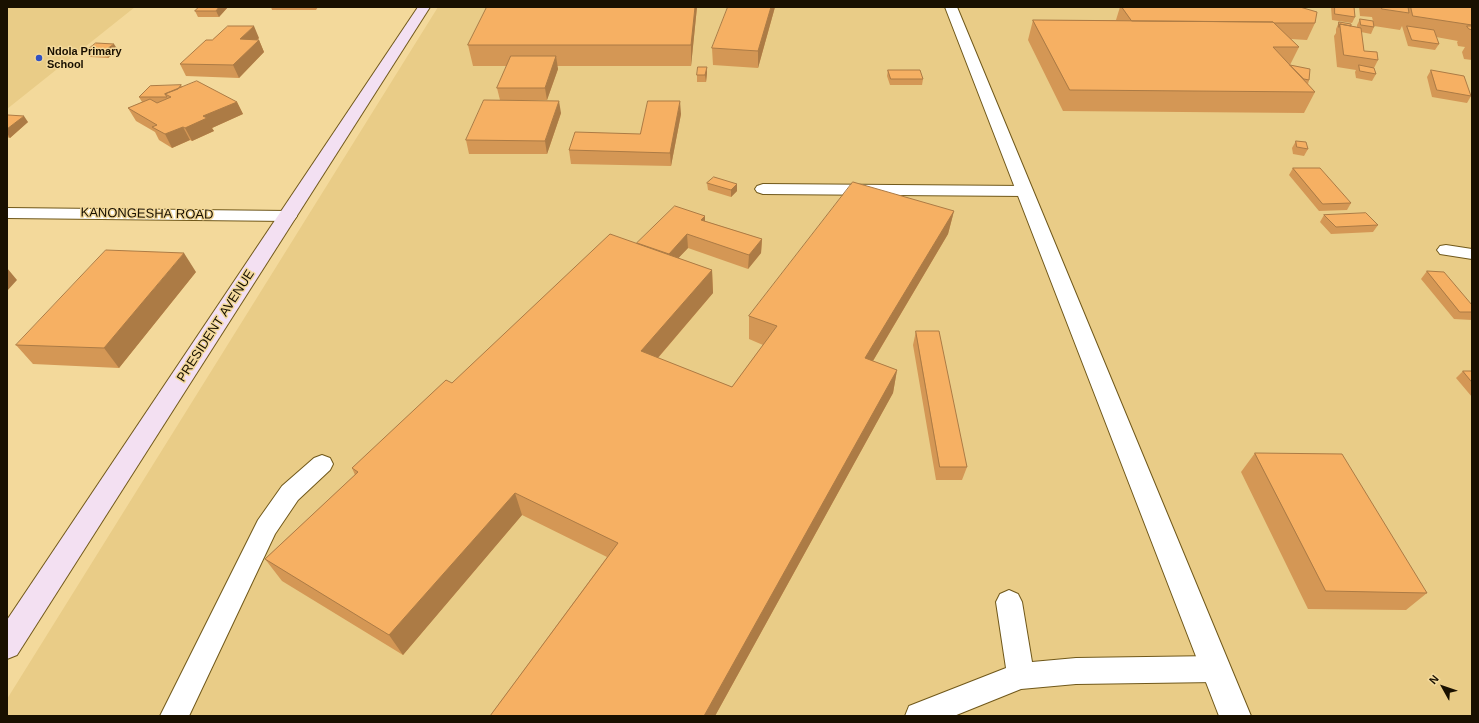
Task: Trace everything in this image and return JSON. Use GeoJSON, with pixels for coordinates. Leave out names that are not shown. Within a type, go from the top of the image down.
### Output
{"type":"FeatureCollection","features":[{"type":"Feature","properties":{"kind":"main road","name":"PRESIDENT AVENUE"},"geometry":{"type":"LineString","coordinates":[[7,645],[424,7]]}},
{"type":"Feature","properties":{"kind":"street"},"geometry":{"type":"LineString","coordinates":[[951,7],[1189,606],[1235,716]]}},
{"type":"Feature","properties":{"kind":"street","name":"KANONGESHA ROAD"},"geometry":{"type":"LineString","coordinates":[[7,213],[288,216]]}},
{"type":"Feature","properties":{"kind":"lane"},"geometry":{"type":"LineString","coordinates":[[763,190],[1024,191]]}},
{"type":"Feature","properties":{"kind":"lane"},"geometry":{"type":"LineString","coordinates":[[1446,250],[1472,254]]}},
{"type":"Feature","properties":{"kind":"lane"},"geometry":{"type":"LineString","coordinates":[[174,716],[266,527],[290,494],[322,464]]}},
{"type":"Feature","properties":{"kind":"lane"},"geometry":{"type":"LineString","coordinates":[[1009,602],[1021,676]]}},
{"type":"Feature","properties":{"kind":"lane"},"geometry":{"type":"LineString","coordinates":[[920,716],[1021,676],[1076,671],[1216,669]]}},
{"type":"Feature","properties":{"kind":"shaded area","name":"Ndola Primary School"},"geometry":{"type":"Polygon","coordinates":[[[7,7],[135,7],[7,109],[7,7]]]}},
{"type":"Feature","properties":{"kind":"shaded area"},"geometry":{"type":"Polygon","coordinates":[[[438,7],[1472,7],[1472,716],[7,716],[7,699],[438,7]]]}},
{"type":"Feature","properties":{"kind":"building"},"geometry":{"type":"Polygon","coordinates":[[[199,7],[219,7],[216,11],[195,11],[199,7]]]}},
{"type":"Feature","properties":{"kind":"building"},"geometry":{"type":"Polygon","coordinates":[[[487,7],[695,7],[691,45],[468,45],[487,7]]]}},
{"type":"Feature","properties":{"kind":"building"},"geometry":{"type":"Polygon","coordinates":[[[728,7],[771,7],[758,51],[712,48],[728,7]]]}},
{"type":"Feature","properties":{"kind":"building"},"geometry":{"type":"Polygon","coordinates":[[[1122,7],[1300,7],[1317,12],[1315,23],[1132,21],[1122,7]]]}},
{"type":"Feature","properties":{"kind":"building"},"geometry":{"type":"Polygon","coordinates":[[[1335,7],[1354,7],[1355,17],[1335,14],[1335,7]]]}},
{"type":"Feature","properties":{"kind":"building"},"geometry":{"type":"Polygon","coordinates":[[[1382,7],[1408,7],[1409,13],[1382,9],[1382,7]]]}},
{"type":"Feature","properties":{"kind":"building"},"geometry":{"type":"Polygon","coordinates":[[[1411,7],[1472,7],[1472,25],[1413,16],[1411,7]]]}},
{"type":"Feature","properties":{"kind":"building"},"geometry":{"type":"Polygon","coordinates":[[[1360,19],[1373,21],[1374,27],[1361,25],[1360,19]]]}},
{"type":"Feature","properties":{"kind":"building"},"geometry":{"type":"Polygon","coordinates":[[[1033,20],[1273,22],[1299,47],[1273,47],[1315,92],[1070,90],[1033,20]]]}},
{"type":"Feature","properties":{"kind":"building"},"geometry":{"type":"Polygon","coordinates":[[[1339,22],[1351,24],[1351,26],[1340,24],[1339,27],[1339,22]]]}},
{"type":"Feature","properties":{"kind":"building"},"geometry":{"type":"Polygon","coordinates":[[[1340,24],[1361,28],[1364,51],[1377,52],[1378,60],[1344,55],[1340,24]]]}},
{"type":"Feature","properties":{"kind":"building"},"geometry":{"type":"Polygon","coordinates":[[[228,26],[254,26],[240,39],[259,40],[233,65],[180,64],[206,40],[212,40],[228,26]]]}},
{"type":"Feature","properties":{"kind":"building"},"geometry":{"type":"Polygon","coordinates":[[[1407,26],[1434,30],[1439,44],[1412,40],[1407,26]]]}},
{"type":"Feature","properties":{"kind":"building"},"geometry":{"type":"Polygon","coordinates":[[[1467,26],[1472,26],[1472,30],[1469,29],[1467,26]]]}},
{"type":"Feature","properties":{"kind":"building"},"geometry":{"type":"Polygon","coordinates":[[[96,43],[114,44],[104,51],[86,51],[96,43]]]}},
{"type":"Feature","properties":{"kind":"building"},"geometry":{"type":"Polygon","coordinates":[[[511,56],[556,56],[545,88],[497,88],[511,56]]]}},
{"type":"Feature","properties":{"kind":"building"},"geometry":{"type":"Polygon","coordinates":[[[1290,65],[1310,69],[1309,80],[1304,79],[1290,65]]]}},
{"type":"Feature","properties":{"kind":"building"},"geometry":{"type":"Polygon","coordinates":[[[1359,65],[1374,68],[1376,74],[1360,71],[1359,65]]]}},
{"type":"Feature","properties":{"kind":"building"},"geometry":{"type":"Polygon","coordinates":[[[698,67],[707,67],[705,75],[697,75],[698,67]]]}},
{"type":"Feature","properties":{"kind":"building"},"geometry":{"type":"Polygon","coordinates":[[[888,70],[920,70],[923,79],[891,79],[888,70]]]}},
{"type":"Feature","properties":{"kind":"building"},"geometry":{"type":"Polygon","coordinates":[[[1431,70],[1464,76],[1471,96],[1437,90],[1431,70]]]}},
{"type":"Feature","properties":{"kind":"building"},"geometry":{"type":"Polygon","coordinates":[[[197,81],[237,102],[203,116],[207,118],[185,128],[183,127],[165,134],[152,127],[157,125],[128,108],[150,99],[157,103],[171,97],[165,94],[197,81]]]}},
{"type":"Feature","properties":{"kind":"building"},"geometry":{"type":"Polygon","coordinates":[[[181,85],[178,89],[165,94],[167,97],[139,97],[150,86],[181,85]]]}},
{"type":"Feature","properties":{"kind":"building"},"geometry":{"type":"Polygon","coordinates":[[[484,100],[559,101],[545,141],[466,140],[484,100]]]}},
{"type":"Feature","properties":{"kind":"building"},"geometry":{"type":"Polygon","coordinates":[[[648,101],[680,101],[670,153],[569,150],[575,132],[640,134],[648,101]]]}},
{"type":"Feature","properties":{"kind":"building"},"geometry":{"type":"Polygon","coordinates":[[[8,115],[24,116],[7,129],[8,115]]]}},
{"type":"Feature","properties":{"kind":"building"},"geometry":{"type":"Polygon","coordinates":[[[1296,141],[1306,142],[1308,149],[1297,147],[1296,141]]]}},
{"type":"Feature","properties":{"kind":"building"},"geometry":{"type":"Polygon","coordinates":[[[1293,168],[1320,168],[1351,203],[1323,204],[1293,168]]]}},
{"type":"Feature","properties":{"kind":"building"},"geometry":{"type":"Polygon","coordinates":[[[714,177],[737,184],[731,190],[707,183],[714,177]]]}},
{"type":"Feature","properties":{"kind":"building"},"geometry":{"type":"Polygon","coordinates":[[[853,182],[954,211],[865,358],[897,370],[704,716],[490,716],[618,543],[515,493],[389,635],[265,559],[358,472],[352,468],[446,380],[452,383],[610,234],[712,270],[641,351],[732,387],[777,326],[749,316],[853,182]]]}},
{"type":"Feature","properties":{"kind":"building"},"geometry":{"type":"Polygon","coordinates":[[[675,206],[705,216],[701,220],[762,239],[749,255],[687,234],[669,254],[637,243],[675,206]]]}},
{"type":"Feature","properties":{"kind":"building"},"geometry":{"type":"Polygon","coordinates":[[[1366,213],[1378,225],[1336,227],[1324,215],[1366,213]]]}},
{"type":"Feature","properties":{"kind":"building"},"geometry":{"type":"Polygon","coordinates":[[[106,250],[184,253],[104,348],[16,345],[106,250]]]}},
{"type":"Feature","properties":{"kind":"building"},"geometry":{"type":"Polygon","coordinates":[[[1427,271],[1444,272],[1472,305],[1472,312],[1460,312],[1427,271]]]}},
{"type":"Feature","properties":{"kind":"building"},"geometry":{"type":"Polygon","coordinates":[[[916,331],[939,331],[967,467],[940,467],[916,331]]]}},
{"type":"Feature","properties":{"kind":"building"},"geometry":{"type":"Polygon","coordinates":[[[1463,371],[1472,371],[1472,382],[1463,371]]]}},
{"type":"Feature","properties":{"kind":"building"},"geometry":{"type":"Polygon","coordinates":[[[1255,453],[1342,454],[1427,593],[1326,591],[1255,453]]]}},
{"type":"Feature","properties":{"kind":"place","name":"Ndola Primary School"},"geometry":{"type":"Point","coordinates":[39,58]}}]}
